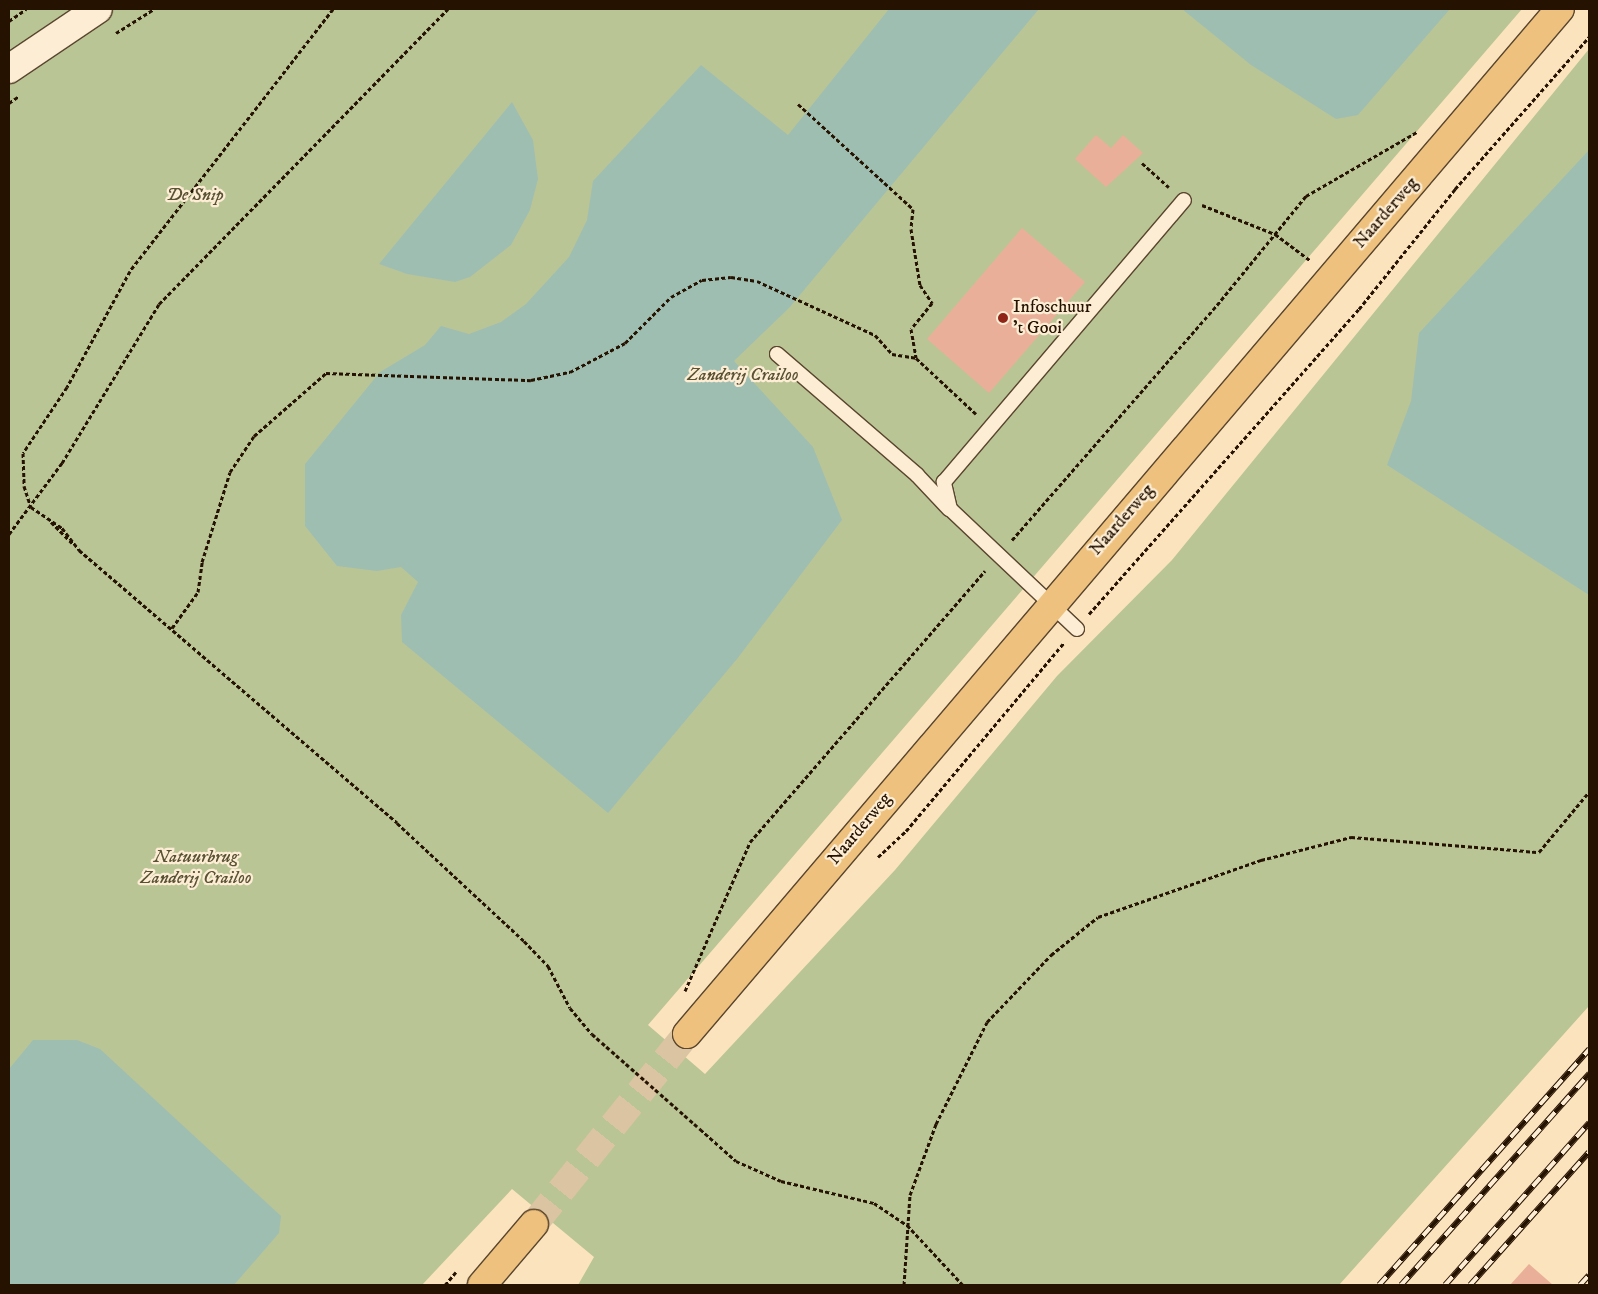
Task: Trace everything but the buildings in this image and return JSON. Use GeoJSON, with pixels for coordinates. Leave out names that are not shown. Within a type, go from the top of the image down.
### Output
{"type":"FeatureCollection","features":[{"type":"Feature","properties":{"kind":"main road","name":"Naarderweg"},"geometry":{"type":"LineString","coordinates":[[687,1034],[1049,606],[1560,9]]}},
{"type":"Feature","properties":{"kind":"main road"},"geometry":{"type":"LineString","coordinates":[[482,1285],[534,1224]]}},
{"type":"Feature","properties":{"kind":"street"},"geometry":{"type":"LineString","coordinates":[[9,69],[98,9]]}},
{"type":"Feature","properties":{"kind":"lane"},"geometry":{"type":"LineString","coordinates":[[950,509],[944,482],[988,426],[1184,200]]}},
{"type":"Feature","properties":{"kind":"lane"},"geometry":{"type":"LineString","coordinates":[[777,354],[917,475],[1049,606],[1077,629]]}},
{"type":"Feature","properties":{"kind":"path"},"geometry":{"type":"LineString","coordinates":[[9,21],[26,9]]}},
{"type":"Feature","properties":{"kind":"path"},"geometry":{"type":"LineString","coordinates":[[333,9],[130,271],[67,387],[23,453],[24,486],[31,507],[49,520],[79,550],[172,628],[524,941],[548,966],[570,1008],[592,1034],[736,1161],[781,1181],[874,1203],[908,1225],[963,1285]]}},
{"type":"Feature","properties":{"kind":"path"},"geometry":{"type":"LineString","coordinates":[[9,534],[31,507],[159,304],[448,9]]}},
{"type":"Feature","properties":{"kind":"path","name":"Naarderweg"},"geometry":{"type":"LineString","coordinates":[[872,861],[906,831],[1077,629],[1359,309],[1455,189],[1589,37]]}},
{"type":"Feature","properties":{"kind":"path"},"geometry":{"type":"LineString","coordinates":[[798,104],[900,195],[913,209],[911,229],[920,284],[932,303],[911,329],[916,358]]}},
{"type":"Feature","properties":{"kind":"path"},"geometry":{"type":"LineString","coordinates":[[681,1000],[750,842],[1306,196],[1355,164],[1421,130]]}},
{"type":"Feature","properties":{"kind":"path"},"geometry":{"type":"LineString","coordinates":[[1142,163],[1184,200],[1275,234],[1331,276]]}},
{"type":"Feature","properties":{"kind":"path"},"geometry":{"type":"LineString","coordinates":[[172,628],[198,592],[202,562],[230,472],[254,436],[326,373],[367,372],[511,380],[570,372],[625,344],[671,297],[702,280],[731,277],[757,281],[875,335],[892,354],[916,358],[988,426]]}},
{"type":"Feature","properties":{"kind":"path"},"geometry":{"type":"LineString","coordinates":[[904,1285],[910,1195],[936,1124],[987,1022],[1051,955],[1098,917],[1260,860],[1351,837],[1539,852],[1589,792]]}},
{"type":"Feature","properties":{"kind":"green space"},"geometry":{"type":"Polygon","coordinates":[[[9,9],[1522,9],[648,1025],[705,1074],[895,870],[1057,676],[1172,560],[1589,49],[1589,1006],[1339,1285],[578,1285],[594,1257],[512,1189],[422,1285],[9,1285],[9,9]]]}},
{"type":"Feature","properties":{"kind":"shaded area"},"geometry":{"type":"Polygon","coordinates":[[[889,9],[1039,9],[789,308],[734,361],[813,447],[842,520],[737,659],[608,813],[402,642],[401,615],[418,582],[401,567],[377,571],[337,566],[305,526],[305,464],[380,372],[425,345],[441,326],[469,334],[501,322],[526,304],[569,257],[587,220],[593,181],[701,65],[788,135],[889,9]]]}},
{"type":"Feature","properties":{"kind":"shaded area"},"geometry":{"type":"Polygon","coordinates":[[[1182,9],[1450,9],[1358,115],[1336,119],[1251,65],[1182,9]]]}},
{"type":"Feature","properties":{"kind":"shaded area"},"geometry":{"type":"Polygon","coordinates":[[[512,102],[533,140],[538,179],[530,210],[511,245],[470,277],[455,282],[407,274],[379,264],[512,102]]]}},
{"type":"Feature","properties":{"kind":"shaded area"},"geometry":{"type":"Polygon","coordinates":[[[1589,150],[1589,595],[1387,465],[1411,401],[1419,333],[1589,150]]]}},
{"type":"Feature","properties":{"kind":"shaded area"},"geometry":{"type":"Polygon","coordinates":[[[33,1040],[77,1040],[100,1049],[281,1216],[279,1233],[234,1285],[9,1285],[9,1069],[33,1040]]]}},
{"type":"Feature","properties":{"kind":"tunnel"},"geometry":{"type":"LineString","coordinates":[[534,1224],[687,1034]]}},
{"type":"Feature","properties":{"kind":"railway"},"geometry":{"type":"LineString","coordinates":[[1379,1285],[1589,1049]]}},
{"type":"Feature","properties":{"kind":"railway"},"geometry":{"type":"LineString","coordinates":[[1401,1285],[1589,1074]]}},
{"type":"Feature","properties":{"kind":"railway"},"geometry":{"type":"LineString","coordinates":[[1445,1285],[1589,1123]]}},
{"type":"Feature","properties":{"kind":"railway"},"geometry":{"type":"LineString","coordinates":[[1470,1285],[1589,1152]]}},
{"type":"Feature","properties":{"kind":"railway"},"geometry":{"type":"LineString","coordinates":[[1580,1285],[1589,1275]]}},
{"type":"Feature","properties":{"kind":"place","name":"Infoschuur 't Gooi"},"geometry":{"type":"Point","coordinates":[1003,318]}},
{"type":"Feature","properties":{"kind":"park label","name":"De Snip"},"geometry":{"type":"Point","coordinates":[195,195]}},
{"type":"Feature","properties":{"kind":"park label","name":"Zanderij Crailoo"},"geometry":{"type":"Point","coordinates":[743,375]}},
{"type":"Feature","properties":{"kind":"park label","name":"Natuurbrug Zanderij Crailoo"},"geometry":{"type":"Point","coordinates":[196,868]}}]}
